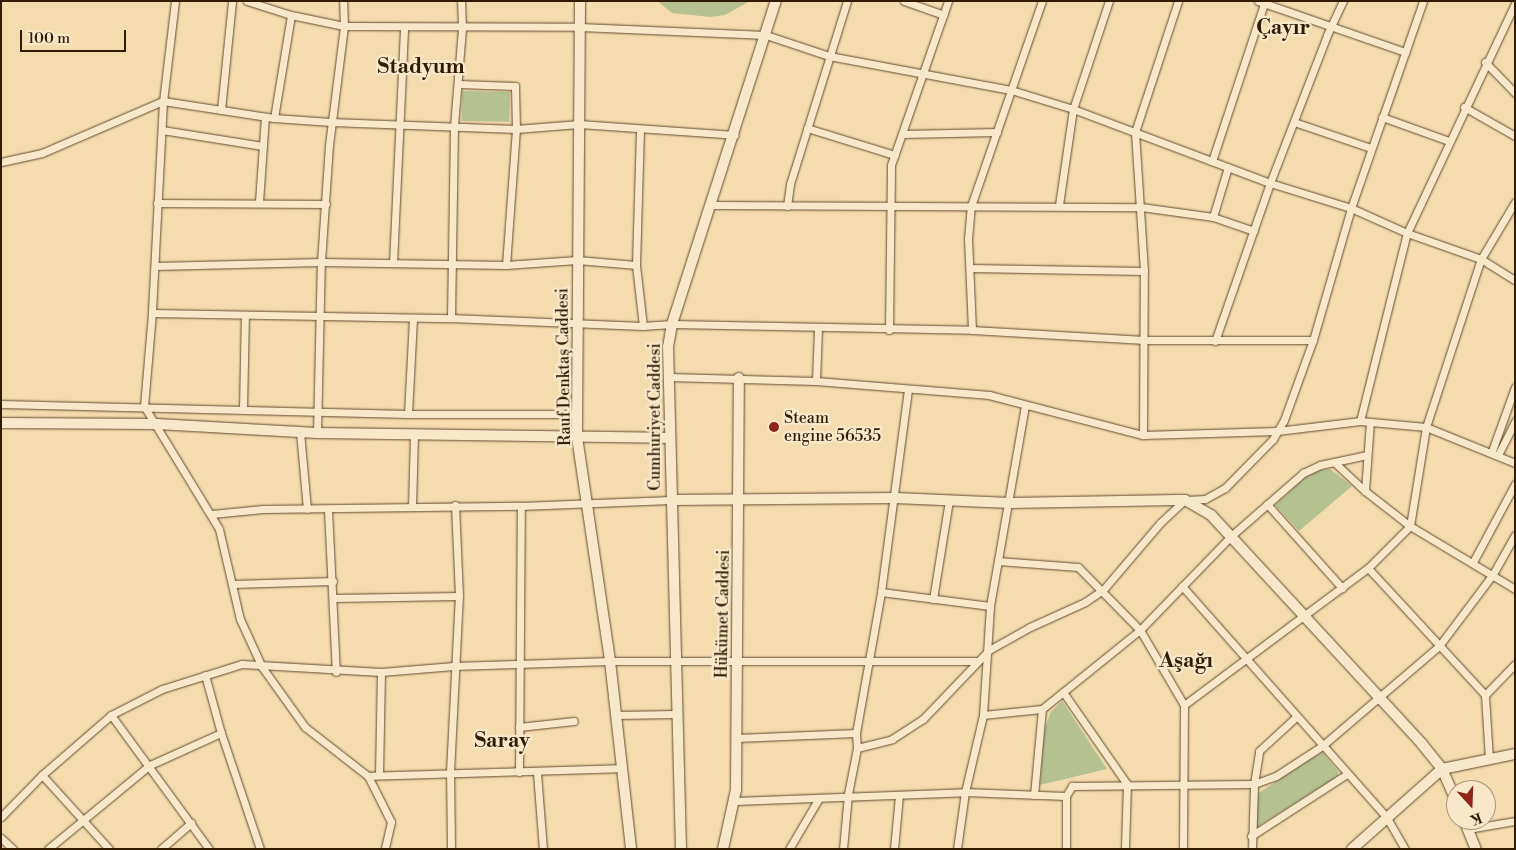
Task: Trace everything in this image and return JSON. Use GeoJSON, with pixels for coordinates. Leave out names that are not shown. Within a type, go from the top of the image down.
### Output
{"type":"FeatureCollection","features":[{"type":"Feature","properties":{"kind":"street"},"geometry":{"type":"LineString","coordinates":[[175,1],[163,101],[155,266],[144,406],[212,514],[224,544],[245,634],[262,666],[306,727],[368,776],[391,822],[385,849]]}},
{"type":"Feature","properties":{"kind":"street"},"geometry":{"type":"LineString","coordinates":[[221,110],[232,1]]}},
{"type":"Feature","properties":{"kind":"street"},"geometry":{"type":"LineString","coordinates":[[247,1],[266,4],[291,15],[344,26],[404,28],[580,27],[766,35],[829,56],[923,72],[1011,90],[1073,109],[1270,183],[1351,208],[1407,233],[1481,259],[1515,280]]}},
{"type":"Feature","properties":{"kind":"street"},"geometry":{"type":"LineString","coordinates":[[316,433],[322,262],[331,122],[344,26],[343,1]]}},
{"type":"Feature","properties":{"kind":"street"},"geometry":{"type":"LineString","coordinates":[[451,318],[450,263],[454,126],[462,28],[461,1]]}},
{"type":"Feature","properties":{"kind":"street","name":"Rauf Denktaş Caddesi"},"geometry":{"type":"LineString","coordinates":[[580,1],[577,438],[610,661],[632,849]]}},
{"type":"Feature","properties":{"kind":"street","name":"Cumhuriyet Caddesi"},"geometry":{"type":"LineString","coordinates":[[681,849],[674,661],[668,347],[672,324],[713,205],[776,1]]}},
{"type":"Feature","properties":{"kind":"street"},"geometry":{"type":"LineString","coordinates":[[787,206],[807,128],[847,1]]}},
{"type":"Feature","properties":{"kind":"street"},"geometry":{"type":"LineString","coordinates":[[904,1],[944,14]]}},
{"type":"Feature","properties":{"kind":"street"},"geometry":{"type":"LineString","coordinates":[[889,330],[889,206],[891,165],[948,1]]}},
{"type":"Feature","properties":{"kind":"street"},"geometry":{"type":"LineString","coordinates":[[972,330],[971,206],[1042,1]]}},
{"type":"Feature","properties":{"kind":"street"},"geometry":{"type":"LineString","coordinates":[[1060,205],[1073,109],[1109,1]]}},
{"type":"Feature","properties":{"kind":"street"},"geometry":{"type":"LineString","coordinates":[[1143,435],[1144,271],[1142,207],[1135,132],[1178,1]]}},
{"type":"Feature","properties":{"kind":"street"},"geometry":{"type":"LineString","coordinates":[[1215,341],[1270,183],[1327,35],[1334,26],[1343,1]]}},
{"type":"Feature","properties":{"kind":"street"},"geometry":{"type":"LineString","coordinates":[[212,514],[307,509],[328,510],[455,505],[521,506],[587,501],[740,498],[895,498],[1010,503],[1205,499],[1225,488],[1277,431],[1313,340],[1351,208],[1422,1]]}},
{"type":"Feature","properties":{"kind":"street"},"geometry":{"type":"LineString","coordinates":[[1212,162],[1262,2],[1405,52]]}},
{"type":"Feature","properties":{"kind":"street"},"geometry":{"type":"LineString","coordinates":[[1360,421],[1407,233],[1484,62],[1515,3]]}},
{"type":"Feature","properties":{"kind":"street"},"geometry":{"type":"LineString","coordinates":[[274,118],[291,15]]}},
{"type":"Feature","properties":{"kind":"street"},"geometry":{"type":"LineString","coordinates":[[393,263],[404,28]]}},
{"type":"Feature","properties":{"kind":"street"},"geometry":{"type":"LineString","coordinates":[[1484,62],[1515,93]]}},
{"type":"Feature","properties":{"kind":"street"},"geometry":{"type":"LineString","coordinates":[[458,84],[515,86],[516,129],[506,265]]}},
{"type":"Feature","properties":{"kind":"street"},"geometry":{"type":"LineString","coordinates":[[1,162],[42,153],[163,101],[265,117],[331,122],[516,129],[579,124],[640,130],[734,135]]}},
{"type":"Feature","properties":{"kind":"street"},"geometry":{"type":"LineString","coordinates":[[1464,107],[1515,136]]}},
{"type":"Feature","properties":{"kind":"street"},"geometry":{"type":"LineString","coordinates":[[259,202],[265,117]]}},
{"type":"Feature","properties":{"kind":"street"},"geometry":{"type":"LineString","coordinates":[[1382,117],[1449,141]]}},
{"type":"Feature","properties":{"kind":"street"},"geometry":{"type":"LineString","coordinates":[[1294,122],[1371,148]]}},
{"type":"Feature","properties":{"kind":"street"},"geometry":{"type":"LineString","coordinates":[[807,128],[895,155]]}},
{"type":"Feature","properties":{"kind":"street"},"geometry":{"type":"LineString","coordinates":[[162,130],[263,146]]}},
{"type":"Feature","properties":{"kind":"street"},"geometry":{"type":"LineString","coordinates":[[640,130],[636,265],[643,326]]}},
{"type":"Feature","properties":{"kind":"street"},"geometry":{"type":"LineString","coordinates":[[903,134],[997,132]]}},
{"type":"Feature","properties":{"kind":"street"},"geometry":{"type":"LineString","coordinates":[[1213,217],[1228,167]]}},
{"type":"Feature","properties":{"kind":"street"},"geometry":{"type":"LineString","coordinates":[[157,203],[259,202],[326,204]]}},
{"type":"Feature","properties":{"kind":"street"},"geometry":{"type":"LineString","coordinates":[[1184,705],[1244,660],[1305,618],[1368,568],[1410,526],[1426,427],[1481,259],[1515,202]]}},
{"type":"Feature","properties":{"kind":"street"},"geometry":{"type":"LineString","coordinates":[[713,205],[1060,205],[1142,207],[1213,217],[1254,231]]}},
{"type":"Feature","properties":{"kind":"street"},"geometry":{"type":"LineString","coordinates":[[155,266],[322,262],[506,265],[578,260],[636,265]]}},
{"type":"Feature","properties":{"kind":"street"},"geometry":{"type":"LineString","coordinates":[[970,268],[1144,271]]}},
{"type":"Feature","properties":{"kind":"street"},"geometry":{"type":"LineString","coordinates":[[152,313],[451,318],[643,326],[672,324],[889,330],[972,330],[1145,340],[1313,340]]}},
{"type":"Feature","properties":{"kind":"street"},"geometry":{"type":"LineString","coordinates":[[243,408],[245,315]]}},
{"type":"Feature","properties":{"kind":"street"},"geometry":{"type":"LineString","coordinates":[[408,414],[413,318]]}},
{"type":"Feature","properties":{"kind":"street"},"geometry":{"type":"LineString","coordinates":[[816,381],[818,328]]}},
{"type":"Feature","properties":{"kind":"street"},"geometry":{"type":"LineString","coordinates":[[669,377],[816,381],[908,390],[989,395],[1143,435],[1277,431],[1360,421],[1426,427],[1495,453],[1515,463]]}},
{"type":"Feature","properties":{"kind":"street","name":"Hükümet Caddesi"},"geometry":{"type":"LineString","coordinates":[[723,849],[735,801],[740,498],[739,378]]}},
{"type":"Feature","properties":{"kind":"street"},"geometry":{"type":"LineString","coordinates":[[1495,453],[1515,387]]}},
{"type":"Feature","properties":{"kind":"street"},"geometry":{"type":"LineString","coordinates":[[843,849],[848,794],[857,748],[856,733],[881,592],[908,390]]}},
{"type":"Feature","properties":{"kind":"street"},"geometry":{"type":"LineString","coordinates":[[1,404],[243,408],[408,414],[576,414]]}},
{"type":"Feature","properties":{"kind":"street"},"geometry":{"type":"LineString","coordinates":[[957,849],[965,792],[983,715],[989,650],[990,606],[1010,503],[1025,405]]}},
{"type":"Feature","properties":{"kind":"street"},"geometry":{"type":"LineString","coordinates":[[1495,453],[1515,421]]}},
{"type":"Feature","properties":{"kind":"street"},"geometry":{"type":"LineString","coordinates":[[1365,491],[1370,422]]}},
{"type":"Feature","properties":{"kind":"street"},"geometry":{"type":"LineString","coordinates":[[1,423],[157,424],[316,433],[669,438]]}},
{"type":"Feature","properties":{"kind":"street"},"geometry":{"type":"LineString","coordinates":[[300,432],[307,509]]}},
{"type":"Feature","properties":{"kind":"street"},"geometry":{"type":"LineString","coordinates":[[412,507],[414,435]]}},
{"type":"Feature","properties":{"kind":"street"},"geometry":{"type":"LineString","coordinates":[[983,715],[1042,709],[1140,630],[1231,536],[1306,470],[1367,455]]}},
{"type":"Feature","properties":{"kind":"street"},"geometry":{"type":"LineString","coordinates":[[1334,462],[1365,491],[1410,526],[1473,562],[1515,589]]}},
{"type":"Feature","properties":{"kind":"street"},"geometry":{"type":"LineString","coordinates":[[1473,562],[1515,484]]}},
{"type":"Feature","properties":{"kind":"street"},"geometry":{"type":"LineString","coordinates":[[932,598],[949,500]]}},
{"type":"Feature","properties":{"kind":"street"},"geometry":{"type":"LineString","coordinates":[[1185,500],[1211,515],[1231,536],[1380,698],[1442,769],[1447,780]]}},
{"type":"Feature","properties":{"kind":"street"},"geometry":{"type":"LineString","coordinates":[[857,748],[892,739],[923,720],[976,661],[989,650],[1030,626],[1085,602],[1103,590],[1160,523],[1185,500]]}},
{"type":"Feature","properties":{"kind":"street"},"geometry":{"type":"LineString","coordinates":[[1267,504],[1342,588]]}},
{"type":"Feature","properties":{"kind":"street"},"geometry":{"type":"LineString","coordinates":[[451,849],[450,772],[459,596],[455,505]]}},
{"type":"Feature","properties":{"kind":"street"},"geometry":{"type":"LineString","coordinates":[[519,772],[518,664],[521,506]]}},
{"type":"Feature","properties":{"kind":"street"},"geometry":{"type":"LineString","coordinates":[[328,510],[334,598],[336,672]]}},
{"type":"Feature","properties":{"kind":"street"},"geometry":{"type":"LineString","coordinates":[[1066,849],[1066,796],[1072,786],[1254,784],[1276,776],[1322,746],[1439,646],[1493,574],[1515,535]]}},
{"type":"Feature","properties":{"kind":"street"},"geometry":{"type":"LineString","coordinates":[[998,560],[1078,567],[1103,590],[1140,630],[1184,705],[1184,849]]}},
{"type":"Feature","properties":{"kind":"street"},"geometry":{"type":"LineString","coordinates":[[1368,568],[1485,695],[1489,759]]}},
{"type":"Feature","properties":{"kind":"street"},"geometry":{"type":"LineString","coordinates":[[233,584],[333,581]]}},
{"type":"Feature","properties":{"kind":"street"},"geometry":{"type":"LineString","coordinates":[[1182,586],[1244,660],[1387,818],[1405,849]]}},
{"type":"Feature","properties":{"kind":"street"},"geometry":{"type":"LineString","coordinates":[[881,592],[990,606]]}},
{"type":"Feature","properties":{"kind":"street"},"geometry":{"type":"LineString","coordinates":[[334,598],[459,596]]}},
{"type":"Feature","properties":{"kind":"street"},"geometry":{"type":"LineString","coordinates":[[1,817],[42,775],[111,715],[162,689],[242,664],[336,672],[381,672],[454,666],[610,661],[976,661]]}},
{"type":"Feature","properties":{"kind":"street"},"geometry":{"type":"LineString","coordinates":[[1485,695],[1511,675],[1515,664]]}},
{"type":"Feature","properties":{"kind":"street"},"geometry":{"type":"LineString","coordinates":[[379,775],[381,672]]}},
{"type":"Feature","properties":{"kind":"street"},"geometry":{"type":"LineString","coordinates":[[205,675],[221,733],[260,849]]}},
{"type":"Feature","properties":{"kind":"street"},"geometry":{"type":"LineString","coordinates":[[1063,692],[1127,784],[1125,849]]}},
{"type":"Feature","properties":{"kind":"street"},"geometry":{"type":"LineString","coordinates":[[1034,795],[1042,709]]}},
{"type":"Feature","properties":{"kind":"street"},"geometry":{"type":"LineString","coordinates":[[616,715],[676,714]]}},
{"type":"Feature","properties":{"kind":"street"},"geometry":{"type":"LineString","coordinates":[[111,715],[150,765],[209,849]]}},
{"type":"Feature","properties":{"kind":"street"},"geometry":{"type":"LineString","coordinates":[[1252,849],[1254,784],[1259,751],[1296,717]]}},
{"type":"Feature","properties":{"kind":"street"},"geometry":{"type":"LineString","coordinates":[[519,727],[574,721]]}},
{"type":"Feature","properties":{"kind":"street"},"geometry":{"type":"LineString","coordinates":[[48,849],[150,765],[221,733]]}},
{"type":"Feature","properties":{"kind":"street"},"geometry":{"type":"LineString","coordinates":[[737,738],[856,733]]}},
{"type":"Feature","properties":{"kind":"street"},"geometry":{"type":"LineString","coordinates":[[1352,849],[1442,769],[1515,754]]}},
{"type":"Feature","properties":{"kind":"street"},"geometry":{"type":"LineString","coordinates":[[368,776],[450,772],[537,773],[623,768]]}},
{"type":"Feature","properties":{"kind":"street"},"geometry":{"type":"LineString","coordinates":[[537,773],[543,849]]}},
{"type":"Feature","properties":{"kind":"street"},"geometry":{"type":"LineString","coordinates":[[1251,836],[1347,774]]}},
{"type":"Feature","properties":{"kind":"street"},"geometry":{"type":"LineString","coordinates":[[42,775],[109,849]]}},
{"type":"Feature","properties":{"kind":"street"},"geometry":{"type":"LineString","coordinates":[[735,801],[819,798],[848,794],[899,795],[965,792],[1066,796]]}},
{"type":"Feature","properties":{"kind":"street"},"geometry":{"type":"LineString","coordinates":[[894,849],[899,795]]}},
{"type":"Feature","properties":{"kind":"street"},"geometry":{"type":"LineString","coordinates":[[791,848],[819,798]]}},
{"type":"Feature","properties":{"kind":"street"},"geometry":{"type":"LineString","coordinates":[[1496,822],[1515,821]]}},
{"type":"Feature","properties":{"kind":"street"},"geometry":{"type":"LineString","coordinates":[[161,849],[191,823]]}},
{"type":"Feature","properties":{"kind":"street"},"geometry":{"type":"LineString","coordinates":[[1468,830],[1476,849]]}},
{"type":"Feature","properties":{"kind":"street"},"geometry":{"type":"LineString","coordinates":[[1,838],[13,849]]}},
{"type":"Feature","properties":{"kind":"green space"},"geometry":{"type":"Polygon","coordinates":[[[657,1],[750,1],[725,15],[710,17],[672,13],[657,1]]]}},
{"type":"Feature","properties":{"kind":"green space"},"geometry":{"type":"Polygon","coordinates":[[[462,91],[510,92],[509,122],[461,121],[462,91]]]}},
{"type":"Feature","properties":{"kind":"green space"},"geometry":{"type":"Polygon","coordinates":[[[1330,469],[1352,486],[1299,531],[1275,505],[1312,471],[1330,469]]]}},
{"type":"Feature","properties":{"kind":"green space"},"geometry":{"type":"Polygon","coordinates":[[[1062,701],[1107,769],[1040,785],[1044,732],[1050,713],[1062,701]]]}},
{"type":"Feature","properties":{"kind":"green space"},"geometry":{"type":"Polygon","coordinates":[[[1322,752],[1338,771],[1338,776],[1257,827],[1257,794],[1322,752]]]}},
{"type":"Feature","properties":{"kind":"place","name":"Steam engine 56535"},"geometry":{"type":"Point","coordinates":[774,427]}},
{"type":"Feature","properties":{"kind":"district","name":"Çayır"},"geometry":{"type":"Point","coordinates":[1283,28]}},
{"type":"Feature","properties":{"kind":"district","name":"Stadyum"},"geometry":{"type":"Point","coordinates":[421,67]}},
{"type":"Feature","properties":{"kind":"district","name":"Aşağı"},"geometry":{"type":"Point","coordinates":[1186,661]}},
{"type":"Feature","properties":{"kind":"district","name":"Saray"},"geometry":{"type":"Point","coordinates":[502,741]}}]}
